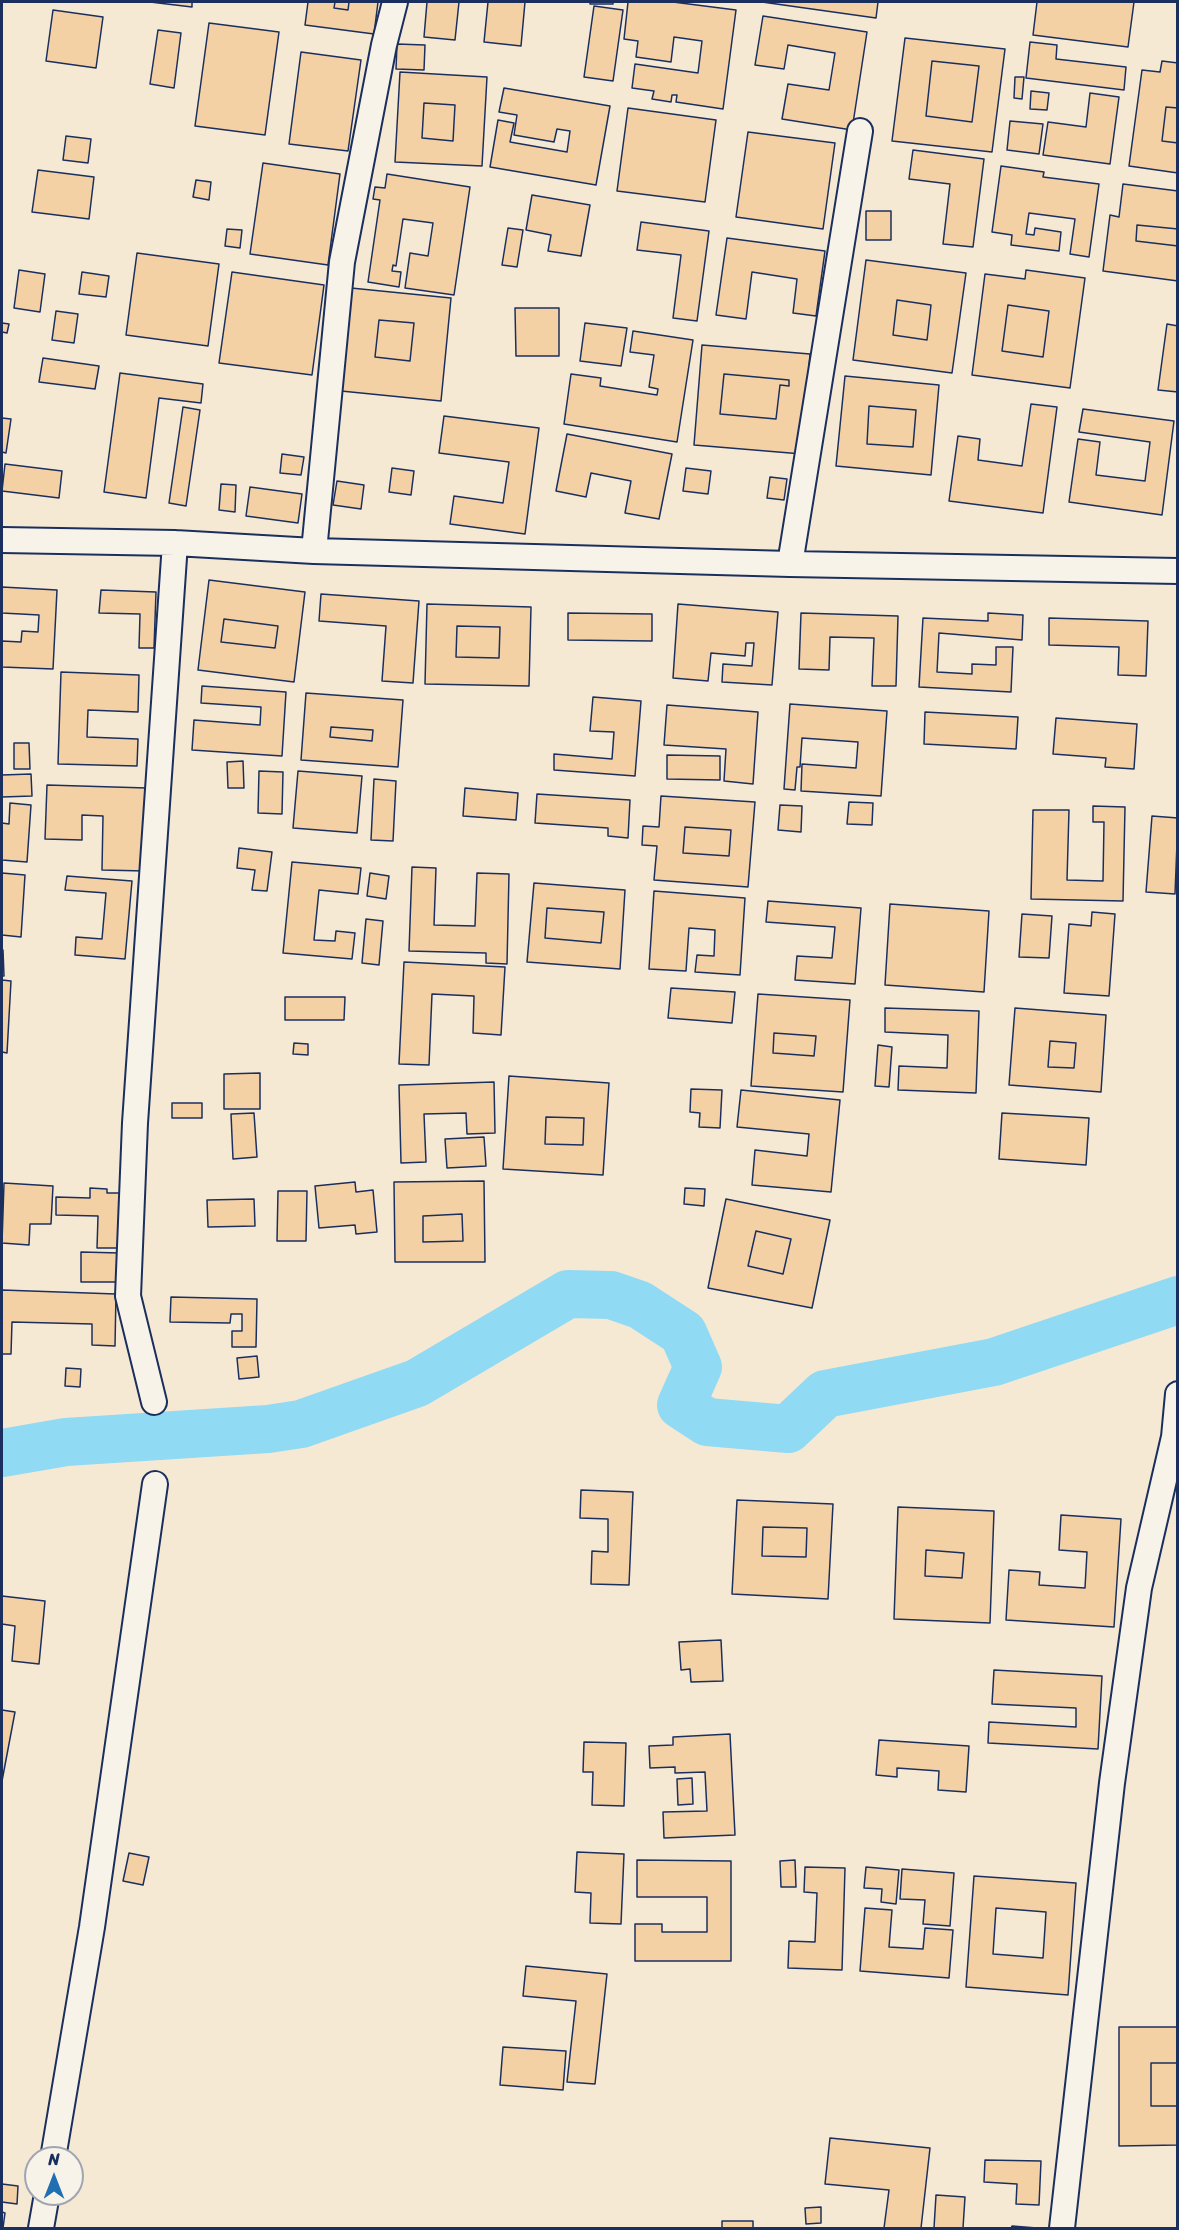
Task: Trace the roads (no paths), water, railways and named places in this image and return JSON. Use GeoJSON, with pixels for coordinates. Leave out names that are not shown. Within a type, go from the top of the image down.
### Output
{"type":"FeatureCollection","features":[{"type":"Feature","properties":{"kind":"street"},"geometry":{"type":"LineString","coordinates":[[314,551],[342,262],[384,45],[395,2]]}},
{"type":"Feature","properties":{"kind":"street"},"geometry":{"type":"LineString","coordinates":[[790,564],[860,131]]}},
{"type":"Feature","properties":{"kind":"street"},"geometry":{"type":"LineString","coordinates":[[2,540],[175,543],[314,551],[790,564],[1178,571]]}},
{"type":"Feature","properties":{"kind":"street"},"geometry":{"type":"LineString","coordinates":[[154,1402],[128,1296],[135,1123],[175,543]]}},
{"type":"Feature","properties":{"kind":"street"},"geometry":{"type":"LineString","coordinates":[[1062,2229],[1112,1782],[1139,1588],[1174,1437],[1178,1394]]}},
{"type":"Feature","properties":{"kind":"street"},"geometry":{"type":"LineString","coordinates":[[55,2146],[92,1927],[155,1484]]}},
{"type":"Feature","properties":{"kind":"street"},"geometry":{"type":"LineString","coordinates":[[41,2229],[45,2206]]}},
{"type":"Feature","properties":{"kind":"waterway"},"geometry":{"type":"LineString","coordinates":[[2,1453],[66,1442],[268,1429],[301,1424],[417,1383],[568,1294],[611,1295],[640,1305],[683,1333],[698,1367],[681,1405],[707,1422],[788,1429],[825,1394],[994,1362],[1178,1300]]}}]}
